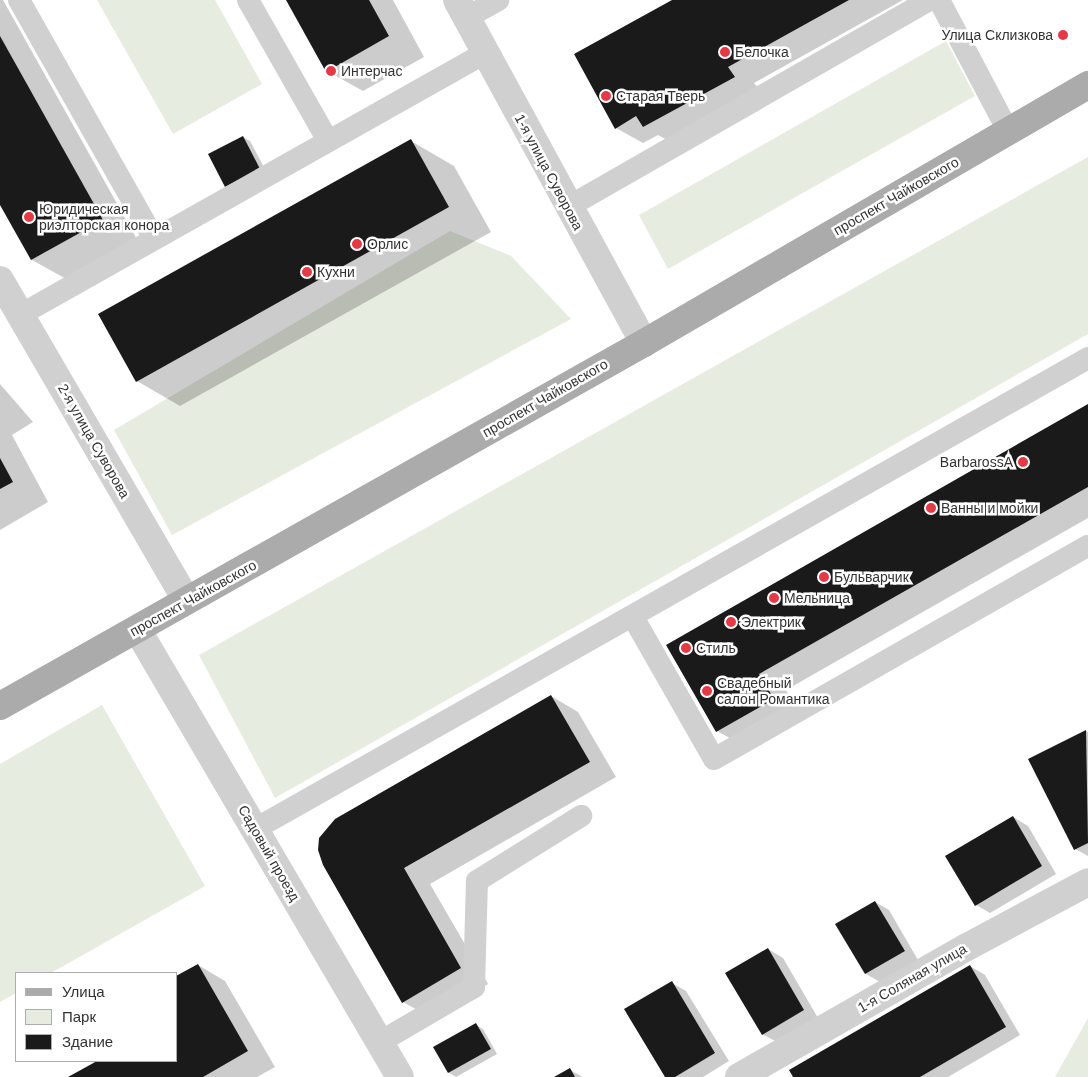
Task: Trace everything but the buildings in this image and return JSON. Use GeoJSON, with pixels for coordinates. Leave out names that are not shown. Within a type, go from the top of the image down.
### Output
{"type":"FeatureCollection","features":[{"type":"Feature","properties":{"kind":"main road","name":"проспект Чайковского"},"geometry":{"type":"LineString","coordinates":[[0,706],[644,343],[1088,85]]}},
{"type":"Feature","properties":{"kind":"street","name":"1-я улица Суворова"},"geometry":{"type":"LineString","coordinates":[[462,9],[644,343]]}},
{"type":"Feature","properties":{"kind":"street","name":"2-я улица Суворова"},"geometry":{"type":"LineString","coordinates":[[0,280],[187,601]]}},
{"type":"Feature","properties":{"kind":"street","name":"Садовый проезд"},"geometry":{"type":"LineString","coordinates":[[137,629],[400,1077]]}},
{"type":"Feature","properties":{"kind":"street","name":"1-я Соляная улица"},"geometry":{"type":"LineString","coordinates":[[739,1077],[966,947],[1088,882]]}},
{"type":"Feature","properties":{"kind":"lane"},"geometry":{"type":"LineString","coordinates":[[19,0],[154,239]]}},
{"type":"Feature","properties":{"kind":"lane"},"geometry":{"type":"LineString","coordinates":[[248,0],[328,141]]}},
{"type":"Feature","properties":{"kind":"lane"},"geometry":{"type":"LineString","coordinates":[[462,9],[498,0]]}},
{"type":"Feature","properties":{"kind":"lane"},"geometry":{"type":"LineString","coordinates":[[568,206],[929,0]]}},
{"type":"Feature","properties":{"kind":"lane"},"geometry":{"type":"LineString","coordinates":[[939,0],[1008,131]]}},
{"type":"Feature","properties":{"kind":"lane"},"geometry":{"type":"LineString","coordinates":[[20,315],[485,53]]}},
{"type":"Feature","properties":{"kind":"lane"},"geometry":{"type":"LineString","coordinates":[[255,829],[633,618],[1088,358]]}},
{"type":"Feature","properties":{"kind":"lane"},"geometry":{"type":"LineString","coordinates":[[633,618],[714,759],[1088,546]]}},
{"type":"Feature","properties":{"kind":"lane"},"geometry":{"type":"LineString","coordinates":[[380,1042],[474,987],[477,882],[581,816]]}},
{"type":"Feature","properties":{"kind":"green space"},"geometry":{"type":"Polygon","coordinates":[[[97,0],[215,0],[262,84],[173,134],[97,0]]]}},
{"type":"Feature","properties":{"kind":"green space"},"geometry":{"type":"Polygon","coordinates":[[[946,41],[975,96],[668,269],[639,215],[946,41]]]}},
{"type":"Feature","properties":{"kind":"green space"},"geometry":{"type":"Polygon","coordinates":[[[1088,157],[1088,334],[275,798],[199,655],[1088,157]]]}},
{"type":"Feature","properties":{"kind":"green space"},"geometry":{"type":"Polygon","coordinates":[[[450,231],[511,256],[571,319],[172,535],[114,430],[450,231]]]}},
{"type":"Feature","properties":{"kind":"green space"},"geometry":{"type":"Polygon","coordinates":[[[102,705],[205,886],[53,972],[15,972],[15,994],[0,1002],[0,764],[102,705]]]}},
{"type":"Feature","properties":{"kind":"green space"},"geometry":{"type":"Polygon","coordinates":[[[1088,1018],[1088,1077],[1055,1077],[1088,1018]]]}},
{"type":"Feature","properties":{"kind":"place","name":"Улица Склизкова"},"geometry":{"type":"Point","coordinates":[1063,35]}},
{"type":"Feature","properties":{"kind":"place","name":"Белочка"},"geometry":{"type":"Point","coordinates":[725,52]}},
{"type":"Feature","properties":{"kind":"place","name":"Интерчас"},"geometry":{"type":"Point","coordinates":[331,71]}},
{"type":"Feature","properties":{"kind":"place","name":"Старая Тверь"},"geometry":{"type":"Point","coordinates":[606,96]}},
{"type":"Feature","properties":{"kind":"place","name":"Юридическая риэлторская конора"},"geometry":{"type":"Point","coordinates":[29,217]}},
{"type":"Feature","properties":{"kind":"place","name":"Орлис"},"geometry":{"type":"Point","coordinates":[357,244]}},
{"type":"Feature","properties":{"kind":"place","name":"Кухни"},"geometry":{"type":"Point","coordinates":[307,272]}},
{"type":"Feature","properties":{"kind":"place","name":"BarbarossA"},"geometry":{"type":"Point","coordinates":[1023,462]}},
{"type":"Feature","properties":{"kind":"place","name":"Ванны и мойки"},"geometry":{"type":"Point","coordinates":[931,508]}},
{"type":"Feature","properties":{"kind":"place","name":"Бульварчик"},"geometry":{"type":"Point","coordinates":[824,577]}},
{"type":"Feature","properties":{"kind":"place","name":"Мельница"},"geometry":{"type":"Point","coordinates":[774,598]}},
{"type":"Feature","properties":{"kind":"place","name":"Электрик"},"geometry":{"type":"Point","coordinates":[731,622]}},
{"type":"Feature","properties":{"kind":"place","name":"Стиль"},"geometry":{"type":"Point","coordinates":[686,648]}},
{"type":"Feature","properties":{"kind":"place","name":"Свадебный салон Романтика"},"geometry":{"type":"Point","coordinates":[707,691]}}]}
